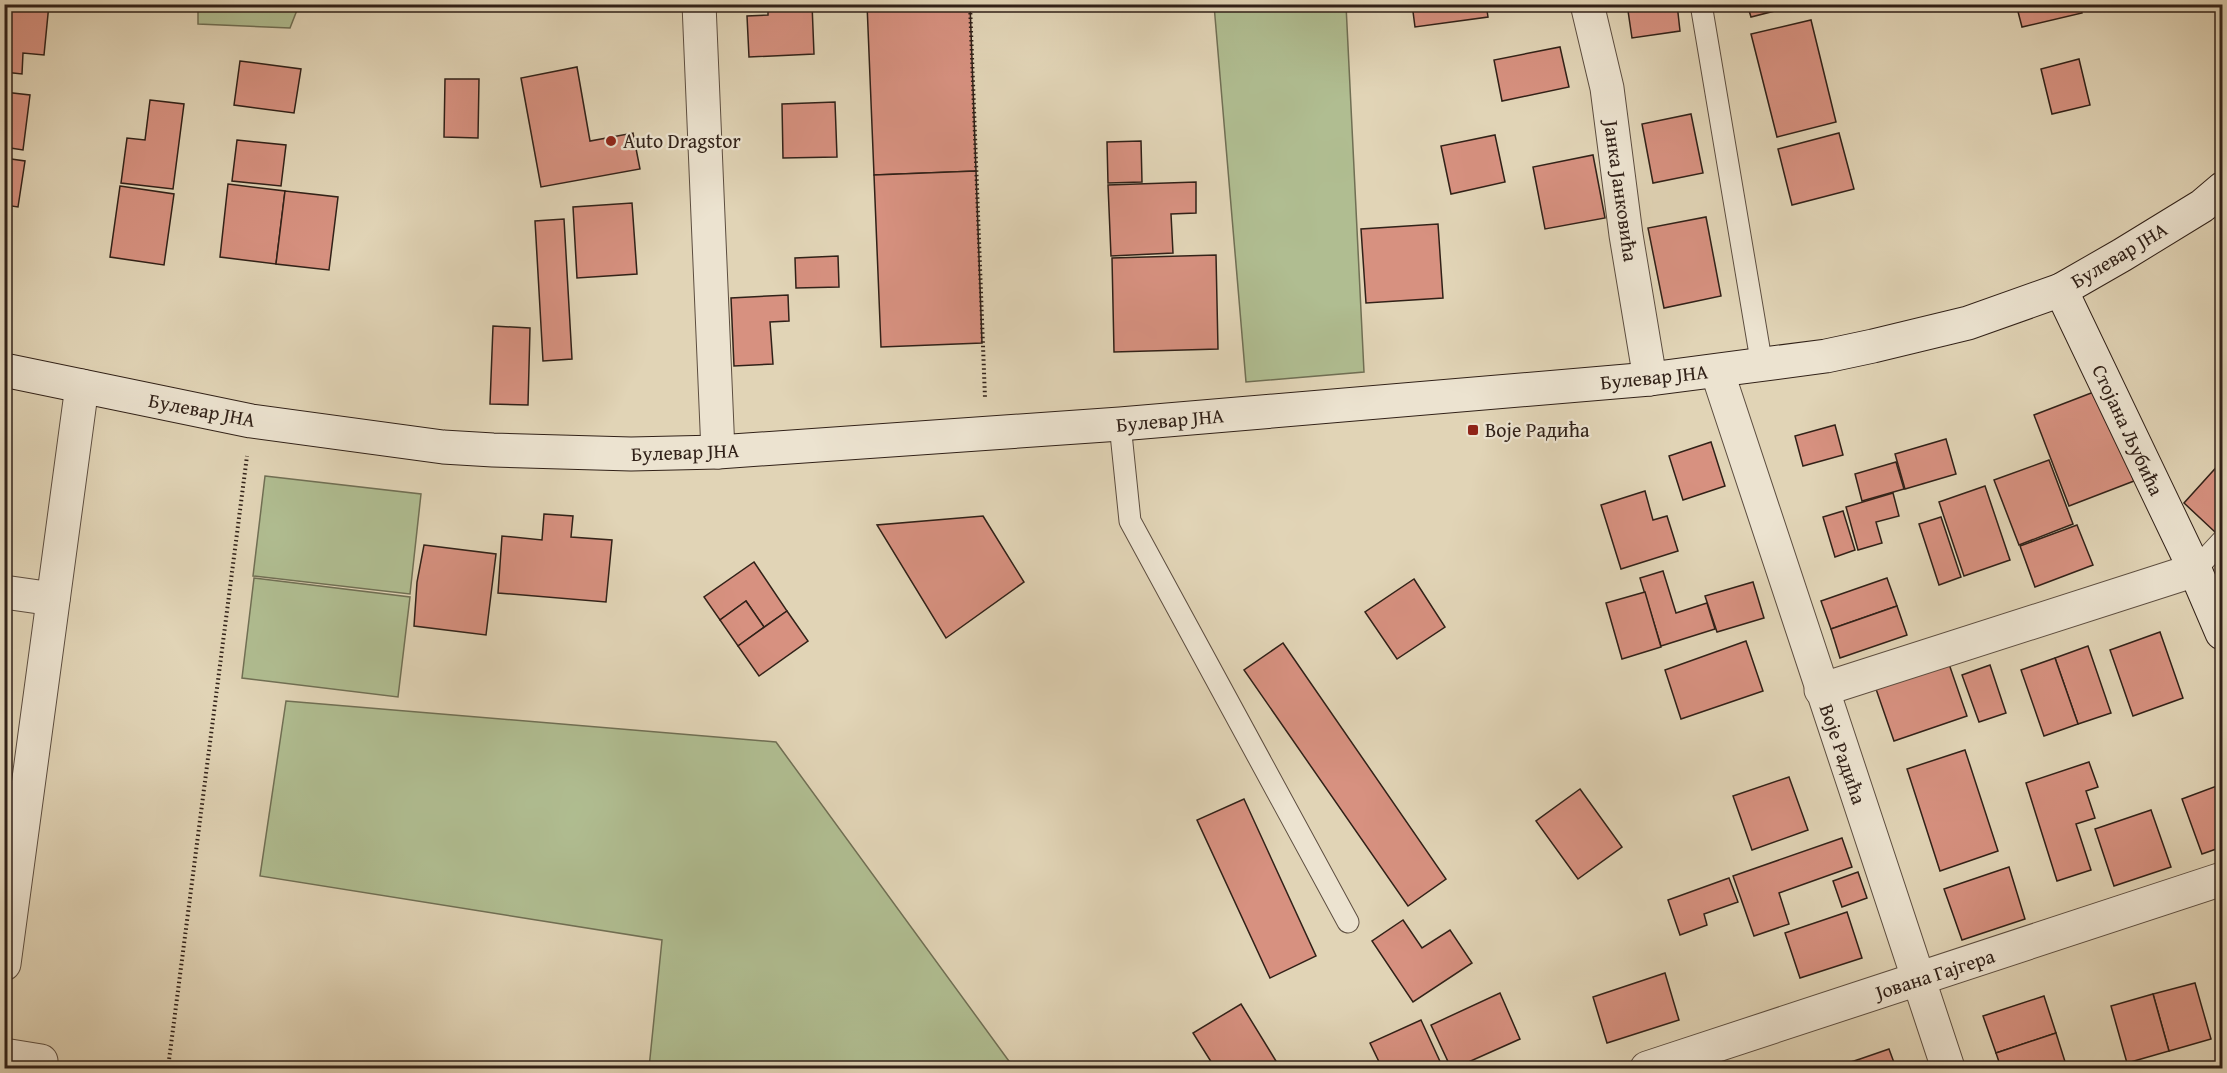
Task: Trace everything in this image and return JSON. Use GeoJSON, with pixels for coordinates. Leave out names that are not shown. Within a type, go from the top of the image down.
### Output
{"type":"FeatureCollection","features":[{"type":"Feature","properties":{"kind":"street"},"geometry":{"type":"LineString","coordinates":[[699,4],[718,452]]}},
{"type":"Feature","properties":{"kind":"street","name":"Јанка Јанковића"},"geometry":{"type":"LineString","coordinates":[[1587,4],[1607,88],[1626,235],[1650,379]]}},
{"type":"Feature","properties":{"kind":"street","name":"Булевар ЈНА"},"geometry":{"type":"LineString","coordinates":[[4,370],[251,420],[443,447],[483,449],[585,453],[718,452],[1120,424],[1650,379],[1762,366],[1845,352],[1968,323],[2061,290],[2202,206],[2223,189]]}},
{"type":"Feature","properties":{"kind":"street","name":"Стојана Љубића"},"geometry":{"type":"LineString","coordinates":[[2061,290],[2223,633]]}},
{"type":"Feature","properties":{"kind":"street","name":"Воје Радића"},"geometry":{"type":"LineString","coordinates":[[1717,371],[1948,1068]]}},
{"type":"Feature","properties":{"kind":"street"},"geometry":{"type":"LineString","coordinates":[[4,964],[82,386]]}},
{"type":"Feature","properties":{"kind":"street"},"geometry":{"type":"LineString","coordinates":[[1821,690],[2195,570]]}},
{"type":"Feature","properties":{"kind":"street"},"geometry":{"type":"LineString","coordinates":[[4,592],[53,599]]}},
{"type":"Feature","properties":{"kind":"street","name":"Јована Гајгера"},"geometry":{"type":"LineString","coordinates":[[1647,1068],[2223,879]]}},
{"type":"Feature","properties":{"kind":"street"},"geometry":{"type":"LineString","coordinates":[[4,1055],[41,1061]]}},
{"type":"Feature","properties":{"kind":"lane"},"geometry":{"type":"LineString","coordinates":[[1701,4],[1762,366]]}},
{"type":"Feature","properties":{"kind":"lane"},"geometry":{"type":"LineString","coordinates":[[1120,424],[1130,520],[1348,922]]}},
{"type":"Feature","properties":{"kind":"lane"},"geometry":{"type":"LineString","coordinates":[[2195,570],[2223,541]]}},
{"type":"Feature","properties":{"kind":"path"},"geometry":{"type":"LineString","coordinates":[[970,4],[985,402]]}},
{"type":"Feature","properties":{"kind":"path"},"geometry":{"type":"LineString","coordinates":[[168,1068],[251,420]]}},
{"type":"Feature","properties":{"kind":"green space"},"geometry":{"type":"Polygon","coordinates":[[[198,4],[299,5],[290,28],[198,24],[198,4]]]}},
{"type":"Feature","properties":{"kind":"green space"},"geometry":{"type":"Polygon","coordinates":[[[1214,5],[1346,5],[1364,372],[1246,382],[1214,5]]]}},
{"type":"Feature","properties":{"kind":"green space"},"geometry":{"type":"Polygon","coordinates":[[[265,476],[421,494],[410,594],[253,576],[265,476]]]}},
{"type":"Feature","properties":{"kind":"green space"},"geometry":{"type":"Polygon","coordinates":[[[254,578],[410,597],[398,697],[242,678],[254,578]]]}},
{"type":"Feature","properties":{"kind":"green space"},"geometry":{"type":"Polygon","coordinates":[[[286,701],[776,742],[1014,1068],[649,1068],[662,940],[260,876],[286,701]]]}},
{"type":"Feature","properties":{"kind":"building"},"geometry":{"type":"Polygon","coordinates":[[[4,4],[49,4],[44,55],[23,53],[22,74],[4,72],[4,4]]]}},
{"type":"Feature","properties":{"kind":"building"},"geometry":{"type":"Polygon","coordinates":[[[768,4],[812,4],[814,54],[749,57],[747,16],[768,15],[768,4]]]}},
{"type":"Feature","properties":{"kind":"building"},"geometry":{"type":"Polygon","coordinates":[[[867,4],[970,4],[976,171],[874,175],[867,4]]]}},
{"type":"Feature","properties":{"kind":"building"},"geometry":{"type":"Polygon","coordinates":[[[1412,4],[1486,4],[1488,17],[1415,27],[1412,4]]]}},
{"type":"Feature","properties":{"kind":"building"},"geometry":{"type":"Polygon","coordinates":[[[1627,4],[1677,4],[1680,31],[1632,38],[1627,4]]]}},
{"type":"Feature","properties":{"kind":"building"},"geometry":{"type":"Polygon","coordinates":[[[1747,4],[1802,4],[1751,17],[1747,4]]]}},
{"type":"Feature","properties":{"kind":"building"},"geometry":{"type":"Polygon","coordinates":[[[2016,4],[2080,4],[2082,13],[2022,27],[2016,4]]]}},
{"type":"Feature","properties":{"kind":"building"},"geometry":{"type":"Polygon","coordinates":[[[1811,20],[1836,122],[1777,137],[1751,34],[1811,20]]]}},
{"type":"Feature","properties":{"kind":"building"},"geometry":{"type":"Polygon","coordinates":[[[1560,47],[1569,87],[1502,101],[1494,60],[1560,47]]]}},
{"type":"Feature","properties":{"kind":"building"},"geometry":{"type":"Polygon","coordinates":[[[2079,59],[2090,105],[2052,114],[2041,69],[2079,59]]]}},
{"type":"Feature","properties":{"kind":"building"},"geometry":{"type":"Polygon","coordinates":[[[240,61],[301,69],[294,113],[234,105],[240,61]]]}},
{"type":"Feature","properties":{"kind":"building"},"geometry":{"type":"Polygon","coordinates":[[[577,67],[590,141],[633,133],[640,169],[541,187],[521,78],[577,67]]]}},
{"type":"Feature","properties":{"kind":"building"},"geometry":{"type":"Polygon","coordinates":[[[445,79],[479,79],[478,138],[444,137],[445,79]]]}},
{"type":"Feature","properties":{"kind":"building"},"geometry":{"type":"Polygon","coordinates":[[[4,92],[30,95],[23,150],[4,147],[4,92]]]}},
{"type":"Feature","properties":{"kind":"building"},"geometry":{"type":"Polygon","coordinates":[[[150,100],[184,104],[173,189],[121,183],[127,138],[145,140],[150,100]]]}},
{"type":"Feature","properties":{"kind":"building"},"geometry":{"type":"Polygon","coordinates":[[[835,102],[837,157],[783,158],[782,104],[835,102]]]}},
{"type":"Feature","properties":{"kind":"building"},"geometry":{"type":"Polygon","coordinates":[[[1691,114],[1703,173],[1653,183],[1642,124],[1691,114]]]}},
{"type":"Feature","properties":{"kind":"building"},"geometry":{"type":"Polygon","coordinates":[[[1839,133],[1854,189],[1792,205],[1778,149],[1839,133]]]}},
{"type":"Feature","properties":{"kind":"building"},"geometry":{"type":"Polygon","coordinates":[[[1495,135],[1505,182],[1451,194],[1441,146],[1495,135]]]}},
{"type":"Feature","properties":{"kind":"building"},"geometry":{"type":"Polygon","coordinates":[[[237,140],[286,145],[281,186],[232,181],[237,140]]]}},
{"type":"Feature","properties":{"kind":"building"},"geometry":{"type":"Polygon","coordinates":[[[1141,141],[1142,182],[1108,183],[1107,142],[1141,141]]]}},
{"type":"Feature","properties":{"kind":"building"},"geometry":{"type":"Polygon","coordinates":[[[1593,155],[1605,218],[1545,229],[1533,167],[1593,155]]]}},
{"type":"Feature","properties":{"kind":"building"},"geometry":{"type":"Polygon","coordinates":[[[4,158],[25,161],[18,207],[5,205],[4,210],[4,158]]]}},
{"type":"Feature","properties":{"kind":"building"},"geometry":{"type":"Polygon","coordinates":[[[976,171],[982,343],[881,347],[874,175],[976,171]]]}},
{"type":"Feature","properties":{"kind":"building"},"geometry":{"type":"Polygon","coordinates":[[[1196,182],[1196,213],[1171,214],[1173,253],[1111,256],[1108,185],[1196,182]]]}},
{"type":"Feature","properties":{"kind":"building"},"geometry":{"type":"Polygon","coordinates":[[[228,184],[285,191],[276,264],[220,257],[228,184]]]}},
{"type":"Feature","properties":{"kind":"building"},"geometry":{"type":"Polygon","coordinates":[[[120,186],[174,194],[164,265],[110,257],[120,186]]]}},
{"type":"Feature","properties":{"kind":"building"},"geometry":{"type":"Polygon","coordinates":[[[285,191],[338,197],[329,270],[276,264],[285,191]]]}},
{"type":"Feature","properties":{"kind":"building"},"geometry":{"type":"Polygon","coordinates":[[[632,203],[637,274],[577,278],[573,207],[632,203]]]}},
{"type":"Feature","properties":{"kind":"building"},"geometry":{"type":"Polygon","coordinates":[[[1706,217],[1721,296],[1664,308],[1648,228],[1706,217]]]}},
{"type":"Feature","properties":{"kind":"building"},"geometry":{"type":"Polygon","coordinates":[[[564,219],[572,359],[543,361],[535,221],[564,219]]]}},
{"type":"Feature","properties":{"kind":"building"},"geometry":{"type":"Polygon","coordinates":[[[1438,224],[1443,298],[1366,303],[1361,229],[1438,224]]]}},
{"type":"Feature","properties":{"kind":"building"},"geometry":{"type":"Polygon","coordinates":[[[1216,255],[1218,349],[1114,352],[1112,258],[1216,255]]]}},
{"type":"Feature","properties":{"kind":"building"},"geometry":{"type":"Polygon","coordinates":[[[838,256],[839,287],[796,288],[795,258],[838,256]]]}},
{"type":"Feature","properties":{"kind":"building"},"geometry":{"type":"Polygon","coordinates":[[[788,295],[789,321],[770,322],[773,364],[734,366],[731,298],[788,295]]]}},
{"type":"Feature","properties":{"kind":"building"},"geometry":{"type":"Polygon","coordinates":[[[493,326],[530,328],[528,405],[490,404],[493,326]]]}},
{"type":"Feature","properties":{"kind":"building"},"geometry":{"type":"Polygon","coordinates":[[[2099,390],[2134,481],[2069,506],[2034,415],[2099,390]]]}},
{"type":"Feature","properties":{"kind":"building"},"geometry":{"type":"Polygon","coordinates":[[[1835,425],[1843,455],[1803,466],[1795,436],[1835,425]]]}},
{"type":"Feature","properties":{"kind":"building"},"geometry":{"type":"Polygon","coordinates":[[[1946,439],[1956,474],[1905,489],[1895,454],[1946,439]]]}},
{"type":"Feature","properties":{"kind":"building"},"geometry":{"type":"Polygon","coordinates":[[[1711,442],[1725,486],[1683,500],[1669,456],[1711,442]]]}},
{"type":"Feature","properties":{"kind":"building"},"geometry":{"type":"Polygon","coordinates":[[[2049,460],[2073,524],[2019,545],[1994,480],[2049,460]]]}},
{"type":"Feature","properties":{"kind":"building"},"geometry":{"type":"Polygon","coordinates":[[[2222,461],[2222,524],[2215,532],[2184,503],[2222,461]]]}},
{"type":"Feature","properties":{"kind":"building"},"geometry":{"type":"Polygon","coordinates":[[[1896,462],[1904,489],[1862,501],[1855,474],[1896,462]]]}},
{"type":"Feature","properties":{"kind":"building"},"geometry":{"type":"Polygon","coordinates":[[[1985,486],[2010,560],[1964,576],[1939,502],[1985,486]]]}},
{"type":"Feature","properties":{"kind":"building"},"geometry":{"type":"Polygon","coordinates":[[[1645,491],[1653,520],[1667,516],[1678,551],[1621,569],[1601,505],[1645,491]]]}},
{"type":"Feature","properties":{"kind":"building"},"geometry":{"type":"Polygon","coordinates":[[[1893,493],[1899,516],[1876,522],[1882,543],[1858,550],[1846,507],[1893,493]]]}},
{"type":"Feature","properties":{"kind":"building"},"geometry":{"type":"Polygon","coordinates":[[[1843,511],[1855,550],[1835,557],[1823,517],[1843,511]]]}},
{"type":"Feature","properties":{"kind":"building"},"geometry":{"type":"Polygon","coordinates":[[[544,514],[573,516],[571,537],[612,540],[606,602],[498,593],[502,536],[542,540],[544,514]]]}},
{"type":"Feature","properties":{"kind":"building"},"geometry":{"type":"Polygon","coordinates":[[[983,516],[1024,582],[946,638],[877,525],[983,516]]]}},
{"type":"Feature","properties":{"kind":"building"},"geometry":{"type":"Polygon","coordinates":[[[1941,517],[1961,577],[1939,585],[1919,524],[1941,517]]]}},
{"type":"Feature","properties":{"kind":"building"},"geometry":{"type":"Polygon","coordinates":[[[2077,525],[2093,565],[2035,587],[2020,546],[2077,525]]]}},
{"type":"Feature","properties":{"kind":"building"},"geometry":{"type":"Polygon","coordinates":[[[424,545],[496,554],[486,635],[414,626],[417,582],[424,545]]]}},
{"type":"Feature","properties":{"kind":"building"},"geometry":{"type":"Polygon","coordinates":[[[754,562],[787,611],[764,627],[746,601],[720,620],[704,597],[754,562]]]}},
{"type":"Feature","properties":{"kind":"building"},"geometry":{"type":"Polygon","coordinates":[[[1663,571],[1676,613],[1707,603],[1715,629],[1661,646],[1640,578],[1663,571]]]}},
{"type":"Feature","properties":{"kind":"building"},"geometry":{"type":"Polygon","coordinates":[[[1887,578],[1897,606],[1831,629],[1821,601],[1887,578]]]}},
{"type":"Feature","properties":{"kind":"building"},"geometry":{"type":"Polygon","coordinates":[[[1414,579],[1445,627],[1397,659],[1365,612],[1414,579]]]}},
{"type":"Feature","properties":{"kind":"building"},"geometry":{"type":"Polygon","coordinates":[[[1753,582],[1764,618],[1717,632],[1705,596],[1753,582]]]}},
{"type":"Feature","properties":{"kind":"building"},"geometry":{"type":"Polygon","coordinates":[[[1645,592],[1661,647],[1622,659],[1606,603],[1645,592]]]}},
{"type":"Feature","properties":{"kind":"building"},"geometry":{"type":"Polygon","coordinates":[[[746,601],[764,627],[738,646],[720,620],[746,601]]]}},
{"type":"Feature","properties":{"kind":"building"},"geometry":{"type":"Polygon","coordinates":[[[1897,606],[1907,635],[1840,658],[1831,629],[1897,606]]]}},
{"type":"Feature","properties":{"kind":"building"},"geometry":{"type":"Polygon","coordinates":[[[787,611],[808,641],[759,676],[738,646],[787,611]]]}},
{"type":"Feature","properties":{"kind":"building"},"geometry":{"type":"Polygon","coordinates":[[[2160,632],[2183,698],[2133,716],[2110,650],[2160,632]]]}},
{"type":"Feature","properties":{"kind":"building"},"geometry":{"type":"Polygon","coordinates":[[[1746,641],[1763,691],[1681,719],[1665,670],[1746,641]]]}},
{"type":"Feature","properties":{"kind":"building"},"geometry":{"type":"Polygon","coordinates":[[[1283,643],[1446,879],[1408,906],[1244,670],[1283,643]]]}},
{"type":"Feature","properties":{"kind":"building"},"geometry":{"type":"Polygon","coordinates":[[[2088,646],[2111,713],[2078,724],[2055,658],[2088,646]]]}},
{"type":"Feature","properties":{"kind":"building"},"geometry":{"type":"Polygon","coordinates":[[[2055,658],[2078,724],[2044,736],[2021,670],[2055,658]]]}},
{"type":"Feature","properties":{"kind":"building"},"geometry":{"type":"Polygon","coordinates":[[[1949,664],[1967,716],[1894,741],[1876,689],[1949,664]]]}},
{"type":"Feature","properties":{"kind":"building"},"geometry":{"type":"Polygon","coordinates":[[[1990,665],[2006,713],[1979,722],[1962,675],[1990,665]]]}},
{"type":"Feature","properties":{"kind":"building"},"geometry":{"type":"Polygon","coordinates":[[[1965,750],[1998,851],[1940,871],[1907,769],[1965,750]]]}},
{"type":"Feature","properties":{"kind":"building"},"geometry":{"type":"Polygon","coordinates":[[[2089,762],[2098,787],[2086,791],[2095,818],[2076,824],[2091,870],[2057,881],[2026,783],[2089,762]]]}},
{"type":"Feature","properties":{"kind":"building"},"geometry":{"type":"Polygon","coordinates":[[[1789,777],[1808,830],[1752,850],[1733,796],[1789,777]]]}},
{"type":"Feature","properties":{"kind":"building"},"geometry":{"type":"Polygon","coordinates":[[[2222,784],[2222,847],[2202,854],[2182,799],[2222,784]]]}},
{"type":"Feature","properties":{"kind":"building"},"geometry":{"type":"Polygon","coordinates":[[[1580,789],[1622,847],[1578,879],[1536,821],[1580,789]]]}},
{"type":"Feature","properties":{"kind":"building"},"geometry":{"type":"Polygon","coordinates":[[[1244,799],[1316,956],[1270,978],[1197,820],[1244,799]]]}},
{"type":"Feature","properties":{"kind":"building"},"geometry":{"type":"Polygon","coordinates":[[[2151,810],[2171,867],[2114,886],[2095,829],[2151,810]]]}},
{"type":"Feature","properties":{"kind":"building"},"geometry":{"type":"Polygon","coordinates":[[[1842,838],[1852,867],[1779,893],[1789,924],[1754,936],[1733,876],[1842,838]]]}},
{"type":"Feature","properties":{"kind":"building"},"geometry":{"type":"Polygon","coordinates":[[[2009,867],[2025,919],[1962,940],[1944,889],[2009,867]]]}},
{"type":"Feature","properties":{"kind":"building"},"geometry":{"type":"Polygon","coordinates":[[[1858,872],[1867,898],[1842,907],[1833,881],[1858,872]]]}},
{"type":"Feature","properties":{"kind":"building"},"geometry":{"type":"Polygon","coordinates":[[[1729,878],[1738,902],[1704,914],[1707,925],[1680,935],[1668,900],[1729,878]]]}},
{"type":"Feature","properties":{"kind":"building"},"geometry":{"type":"Polygon","coordinates":[[[1847,912],[1862,958],[1800,978],[1785,933],[1847,912]]]}},
{"type":"Feature","properties":{"kind":"building"},"geometry":{"type":"Polygon","coordinates":[[[1403,920],[1422,948],[1450,930],[1472,963],[1413,1002],[1372,941],[1403,920]]]}},
{"type":"Feature","properties":{"kind":"building"},"geometry":{"type":"Polygon","coordinates":[[[1665,973],[1679,1020],[1607,1043],[1593,997],[1665,973]]]}},
{"type":"Feature","properties":{"kind":"building"},"geometry":{"type":"Polygon","coordinates":[[[2195,983],[2211,1039],[2169,1051],[2153,994],[2195,983]]]}},
{"type":"Feature","properties":{"kind":"building"},"geometry":{"type":"Polygon","coordinates":[[[1500,993],[1520,1039],[1451,1068],[1431,1025],[1500,993]]]}},
{"type":"Feature","properties":{"kind":"building"},"geometry":{"type":"Polygon","coordinates":[[[2153,994],[2169,1051],[2127,1063],[2111,1006],[2153,994]]]}},
{"type":"Feature","properties":{"kind":"building"},"geometry":{"type":"Polygon","coordinates":[[[2044,996],[2056,1033],[1996,1053],[1983,1016],[2044,996]]]}},
{"type":"Feature","properties":{"kind":"building"},"geometry":{"type":"Polygon","coordinates":[[[1241,1004],[1276,1061],[1264,1068],[1215,1068],[1193,1033],[1241,1004]]]}},
{"type":"Feature","properties":{"kind":"building"},"geometry":{"type":"Polygon","coordinates":[[[1421,1020],[1443,1068],[1382,1068],[1370,1043],[1421,1020]]]}},
{"type":"Feature","properties":{"kind":"building"},"geometry":{"type":"Polygon","coordinates":[[[2056,1033],[2067,1068],[2001,1068],[1996,1053],[2056,1033]]]}},
{"type":"Feature","properties":{"kind":"building"},"geometry":{"type":"Polygon","coordinates":[[[1889,1049],[1896,1068],[1832,1068],[1860,1059],[1889,1049]]]}},
{"type":"Feature","properties":{"kind":"place","name":"Auto Dragstor"},"geometry":{"type":"Point","coordinates":[611,141]}},
{"type":"Feature","properties":{"kind":"place","name":"Воје Радића"},"geometry":{"type":"Point","coordinates":[1473,430]}}]}
